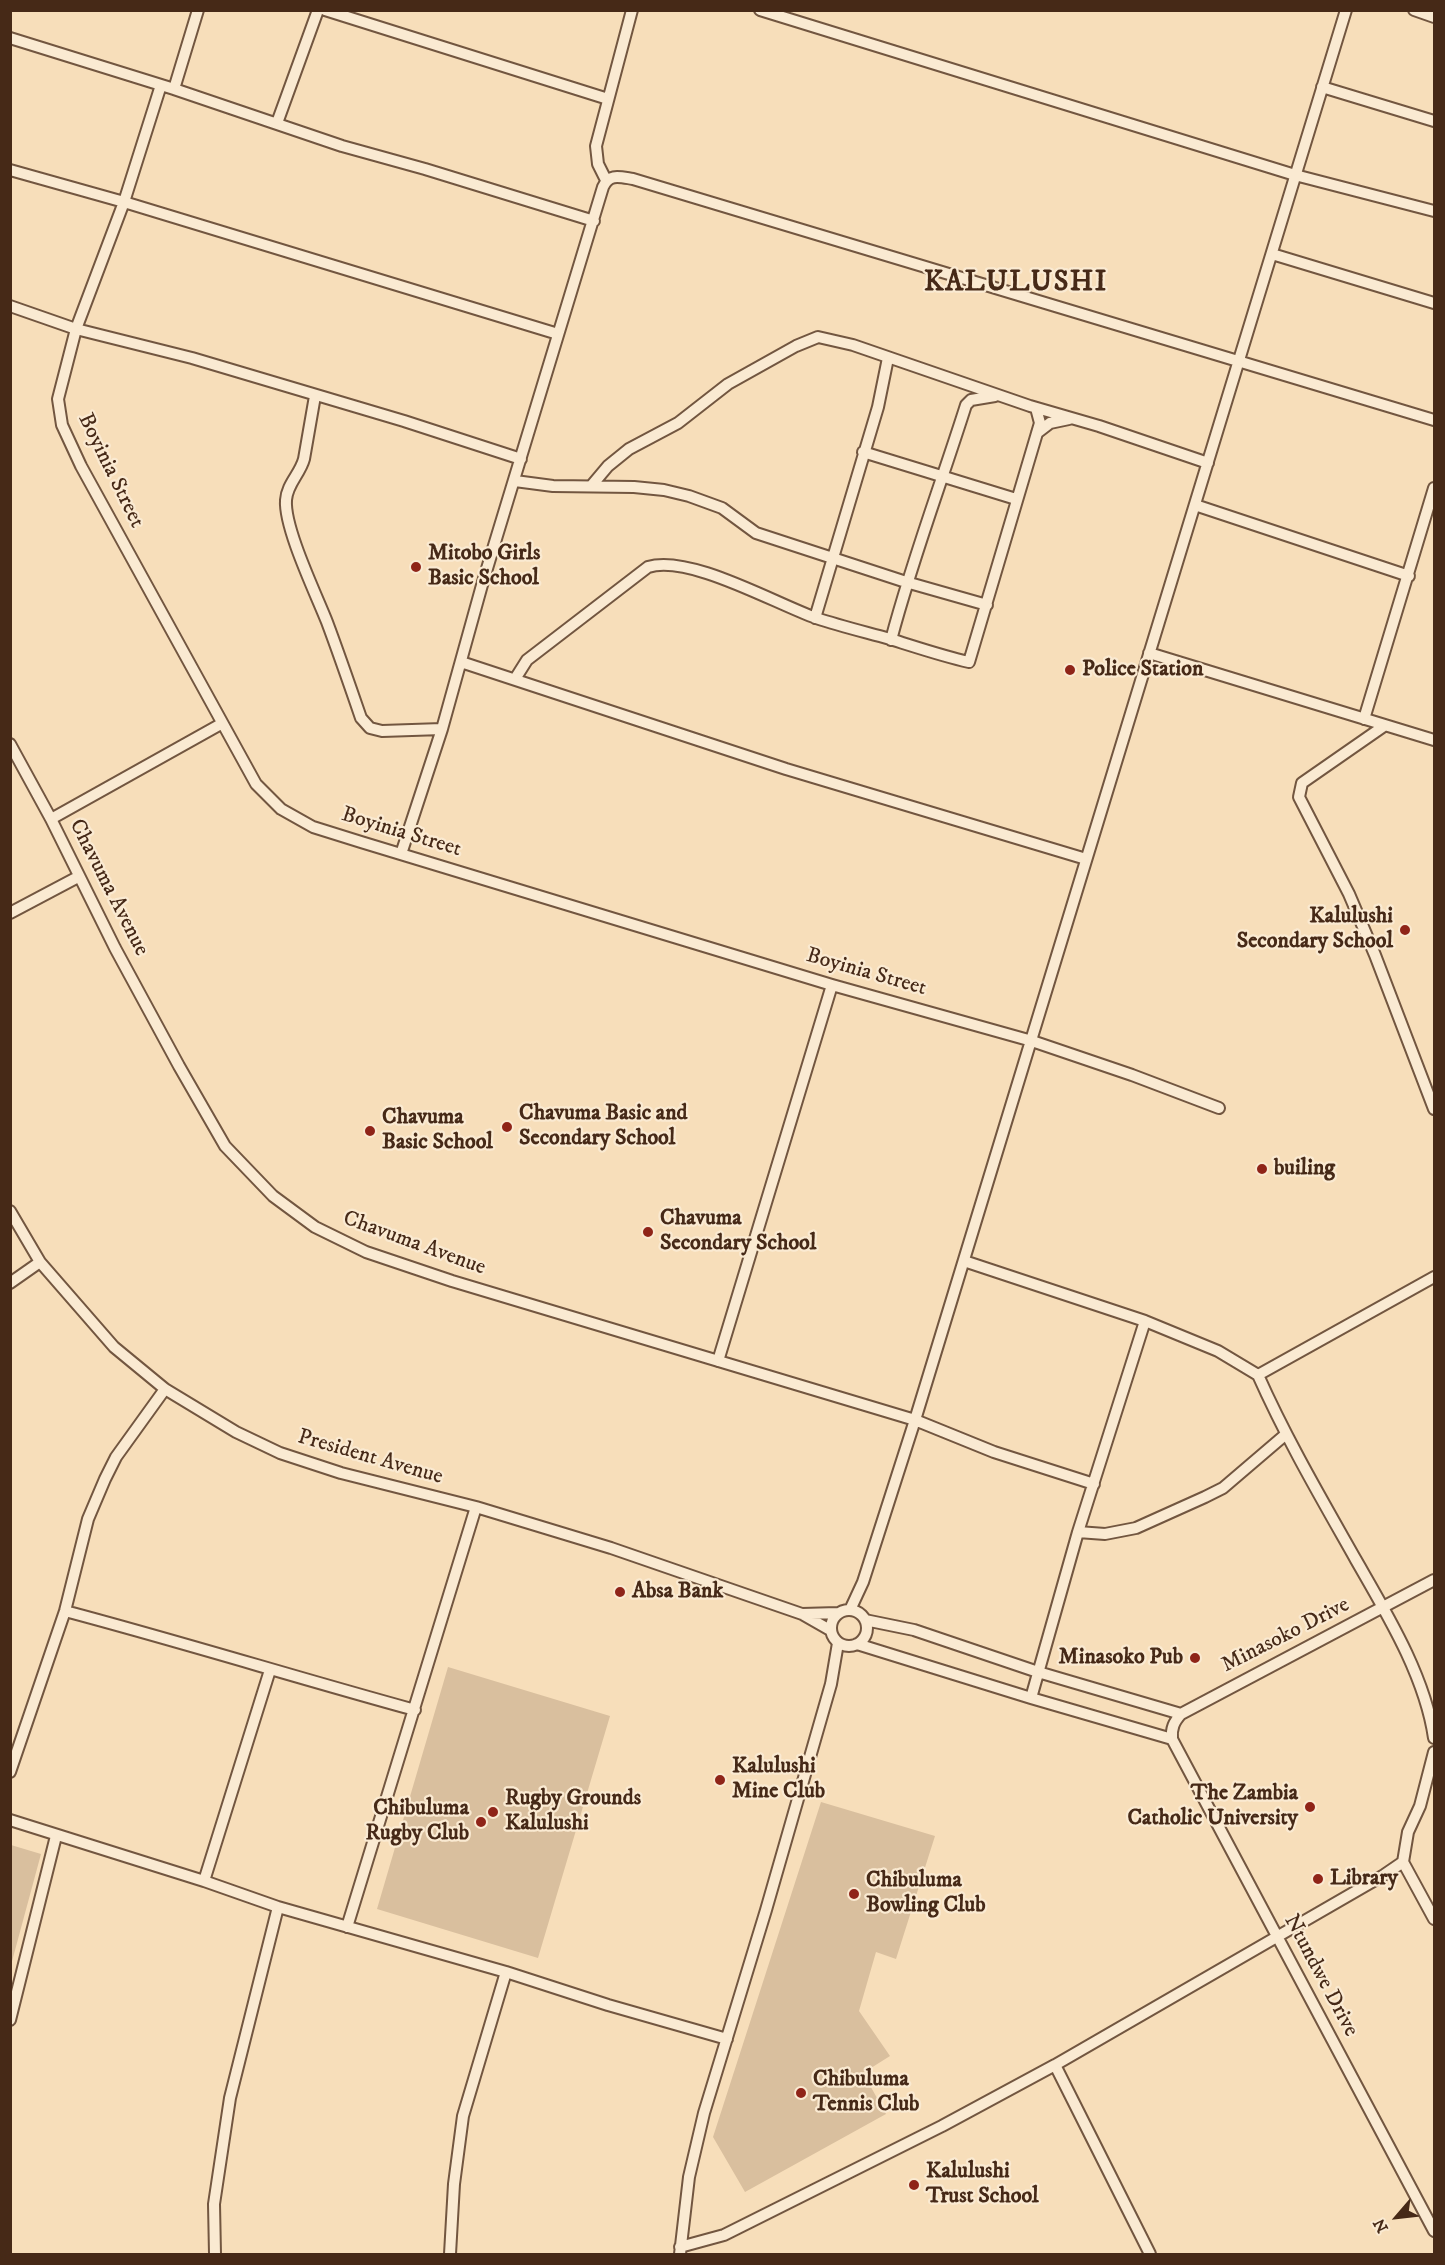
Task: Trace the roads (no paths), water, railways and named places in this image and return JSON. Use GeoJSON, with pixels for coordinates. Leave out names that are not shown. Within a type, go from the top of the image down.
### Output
{"type":"FeatureCollection","features":[{"type":"Feature","properties":{"kind":"street"},"geometry":{"type":"LineString","coordinates":[[174,89],[198,10]]}},
{"type":"Feature","properties":{"kind":"street"},"geometry":{"type":"LineString","coordinates":[[277,123],[318,10]]}},
{"type":"Feature","properties":{"kind":"street"},"geometry":{"type":"LineString","coordinates":[[325,10],[608,99]]}},
{"type":"Feature","properties":{"kind":"street"},"geometry":{"type":"LineString","coordinates":[[401,854],[442,729],[460,662],[606,180],[596,156],[608,99],[632,10]]}},
{"type":"Feature","properties":{"kind":"street"},"geometry":{"type":"LineString","coordinates":[[760,10],[1295,175],[1434,211]]}},
{"type":"Feature","properties":{"kind":"street"},"geometry":{"type":"LineString","coordinates":[[1346,10],[1032,1041],[863,1582],[858,1615],[866,1634],[848,1644],[831,1684],[766,1910],[704,2113],[689,2177],[680,2251],[724,2235],[863,2166],[1055,2065],[1403,1862]]}},
{"type":"Feature","properties":{"kind":"street"},"geometry":{"type":"LineString","coordinates":[[1414,10],[1434,17]]}},
{"type":"Feature","properties":{"kind":"street"},"geometry":{"type":"LineString","coordinates":[[10,38],[174,89],[342,146],[594,221]]}},
{"type":"Feature","properties":{"kind":"street","name":"Boyinia Street"},"geometry":{"type":"LineString","coordinates":[[161,85],[124,202],[76,329],[58,399],[62,425],[81,466],[221,724],[256,784],[281,809],[314,827],[832,985],[1032,1041],[1219,1108]]}},
{"type":"Feature","properties":{"kind":"street"},"geometry":{"type":"LineString","coordinates":[[1322,87],[1434,121]]}},
{"type":"Feature","properties":{"kind":"street"},"geometry":{"type":"LineString","coordinates":[[10,170],[124,202],[558,334]]}},
{"type":"Feature","properties":{"kind":"street"},"geometry":{"type":"LineString","coordinates":[[606,180],[613,177],[633,179],[1434,420]]}},
{"type":"Feature","properties":{"kind":"street"},"geometry":{"type":"LineString","coordinates":[[1272,254],[1434,303]]}},
{"type":"Feature","properties":{"kind":"street"},"geometry":{"type":"LineString","coordinates":[[10,306],[76,329],[192,358],[404,421],[521,459]]}},
{"type":"Feature","properties":{"kind":"street"},"geometry":{"type":"LineString","coordinates":[[592,485],[608,466],[629,449],[678,423],[728,384],[808,340],[818,337],[853,345],[1036,408],[1208,463]]}},
{"type":"Feature","properties":{"kind":"street"},"geometry":{"type":"LineString","coordinates":[[815,618],[878,407],[888,358]]}},
{"type":"Feature","properties":{"kind":"street"},"geometry":{"type":"LineString","coordinates":[[891,640],[906,582],[967,402],[1000,395]]}},
{"type":"Feature","properties":{"kind":"street"},"geometry":{"type":"LineString","coordinates":[[315,396],[302,468],[287,491],[286,509],[298,550],[361,718],[370,728],[382,731],[442,729]]}},
{"type":"Feature","properties":{"kind":"street"},"geometry":{"type":"LineString","coordinates":[[515,679],[527,660],[648,567],[658,564],[684,567],[704,573],[815,618],[933,654],[969,662],[1040,423],[1036,408]]}},
{"type":"Feature","properties":{"kind":"street"},"geometry":{"type":"LineString","coordinates":[[1037,433],[1050,423],[1073,419]]}},
{"type":"Feature","properties":{"kind":"street"},"geometry":{"type":"LineString","coordinates":[[863,452],[1016,500]]}},
{"type":"Feature","properties":{"kind":"street"},"geometry":{"type":"LineString","coordinates":[[515,481],[553,486],[592,485],[664,490],[704,501],[736,516],[756,533],[906,582],[987,605]]}},
{"type":"Feature","properties":{"kind":"street"},"geometry":{"type":"LineString","coordinates":[[1364,719],[1434,488]]}},
{"type":"Feature","properties":{"kind":"street"},"geometry":{"type":"LineString","coordinates":[[1195,505],[1408,576]]}},
{"type":"Feature","properties":{"kind":"street"},"geometry":{"type":"LineString","coordinates":[[1149,653],[1434,740]]}},
{"type":"Feature","properties":{"kind":"street"},"geometry":{"type":"LineString","coordinates":[[460,662],[786,770],[1086,859]]}},
{"type":"Feature","properties":{"kind":"street"},"geometry":{"type":"LineString","coordinates":[[51,819],[221,724]]}},
{"type":"Feature","properties":{"kind":"street"},"geometry":{"type":"LineString","coordinates":[[1384,726],[1302,783],[1299,797],[1349,894],[1434,1109]]}},
{"type":"Feature","properties":{"kind":"street","name":"Chavuma Avenue"},"geometry":{"type":"LineString","coordinates":[[10,744],[178,1066],[225,1146],[273,1197],[315,1227],[366,1252],[452,1281],[915,1420],[994,1452],[1094,1484]]}},
{"type":"Feature","properties":{"kind":"street"},"geometry":{"type":"LineString","coordinates":[[10,913],[78,877]]}},
{"type":"Feature","properties":{"kind":"street"},"geometry":{"type":"LineString","coordinates":[[718,1361],[832,985]]}},
{"type":"Feature","properties":{"kind":"street","name":"President Avenue"},"geometry":{"type":"LineString","coordinates":[[10,1211],[40,1262],[114,1347],[165,1389],[236,1432],[280,1453],[341,1473],[476,1507],[611,1548],[802,1614],[830,1630]]}},
{"type":"Feature","properties":{"kind":"street"},"geometry":{"type":"LineString","coordinates":[[964,1260],[1145,1321],[1218,1351],[1258,1375],[1285,1435],[1383,1608],[1424,1692],[1431,1713],[1434,1738]]}},
{"type":"Feature","properties":{"kind":"street"},"geometry":{"type":"LineString","coordinates":[[10,1283],[40,1262]]}},
{"type":"Feature","properties":{"kind":"street"},"geometry":{"type":"LineString","coordinates":[[1258,1375],[1434,1276]]}},
{"type":"Feature","properties":{"kind":"street"},"geometry":{"type":"LineString","coordinates":[[1031,1698],[1078,1533],[1145,1321]]}},
{"type":"Feature","properties":{"kind":"street"},"geometry":{"type":"LineString","coordinates":[[10,1772],[65,1611],[88,1519],[117,1457],[165,1389]]}},
{"type":"Feature","properties":{"kind":"street"},"geometry":{"type":"LineString","coordinates":[[1078,1533],[1105,1534],[1136,1528],[1205,1497],[1223,1488],[1285,1435]]}},
{"type":"Feature","properties":{"kind":"street"},"geometry":{"type":"LineString","coordinates":[[347,1927],[476,1507]]}},
{"type":"Feature","properties":{"kind":"street","name":"Minasoko Drive"},"geometry":{"type":"LineString","coordinates":[[1181,1714],[1434,1580]]}},
{"type":"Feature","properties":{"kind":"street"},"geometry":{"type":"LineString","coordinates":[[65,1611],[415,1710]]}},
{"type":"Feature","properties":{"kind":"street"},"geometry":{"type":"LineString","coordinates":[[838,1613],[858,1615],[914,1630],[1038,1672],[1181,1714],[1174,1723],[1172,1739],[848,1644],[830,1630],[833,1619],[838,1613]]}},
{"type":"Feature","properties":{"kind":"street","name":"President Avenue"},"geometry":{"type":"LineString","coordinates":[[802,1614],[838,1613]]}},
{"type":"Feature","properties":{"kind":"street"},"geometry":{"type":"LineString","coordinates":[[204,1881],[270,1670]]}},
{"type":"Feature","properties":{"kind":"street","name":"Ntundwe Drive"},"geometry":{"type":"LineString","coordinates":[[1172,1739],[1434,2231]]}},
{"type":"Feature","properties":{"kind":"street"},"geometry":{"type":"LineString","coordinates":[[1434,1752],[1420,1806],[1408,1832],[1403,1862],[1434,1919]]}},
{"type":"Feature","properties":{"kind":"street"},"geometry":{"type":"LineString","coordinates":[[10,1820],[204,1881],[278,1907],[506,1972],[608,2005],[726,2039]]}},
{"type":"Feature","properties":{"kind":"street"},"geometry":{"type":"LineString","coordinates":[[10,2020],[56,1836]]}},
{"type":"Feature","properties":{"kind":"street"},"geometry":{"type":"LineString","coordinates":[[215,2254],[214,2204],[230,2098],[278,1907]]}},
{"type":"Feature","properties":{"kind":"street"},"geometry":{"type":"LineString","coordinates":[[450,2254],[454,2184],[464,2116],[506,1972]]}},
{"type":"Feature","properties":{"kind":"street"},"geometry":{"type":"LineString","coordinates":[[1055,2065],[1150,2254]]}},
{"type":"Feature","properties":{"kind":"place","name":"Mitobo Girls Basic School"},"geometry":{"type":"Point","coordinates":[416,567]}},
{"type":"Feature","properties":{"kind":"place","name":"Police Station"},"geometry":{"type":"Point","coordinates":[1070,670]}},
{"type":"Feature","properties":{"kind":"place","name":"Kalulushi Secondary School"},"geometry":{"type":"Point","coordinates":[1405,930]}},
{"type":"Feature","properties":{"kind":"place","name":"Chavuma Basic and Secondary School"},"geometry":{"type":"Point","coordinates":[507,1127]}},
{"type":"Feature","properties":{"kind":"place","name":"Chavuma Basic School"},"geometry":{"type":"Point","coordinates":[370,1131]}},
{"type":"Feature","properties":{"kind":"place","name":"builing"},"geometry":{"type":"Point","coordinates":[1262,1169]}},
{"type":"Feature","properties":{"kind":"place","name":"Chavuma Secondary School"},"geometry":{"type":"Point","coordinates":[648,1232]}},
{"type":"Feature","properties":{"kind":"place","name":"Absa Bank"},"geometry":{"type":"Point","coordinates":[620,1592]}},
{"type":"Feature","properties":{"kind":"place","name":"Minasoko Pub"},"geometry":{"type":"Point","coordinates":[1195,1658]}},
{"type":"Feature","properties":{"kind":"place","name":"Kalulushi Mine Club"},"geometry":{"type":"Point","coordinates":[720,1780]}},
{"type":"Feature","properties":{"kind":"place","name":"The Zambia Catholic University"},"geometry":{"type":"Point","coordinates":[1310,1807]}},
{"type":"Feature","properties":{"kind":"place","name":"Rugby Grounds Kalulushi"},"geometry":{"type":"Point","coordinates":[493,1812]}},
{"type":"Feature","properties":{"kind":"place","name":"Chibuluma Rugby Club"},"geometry":{"type":"Point","coordinates":[481,1822]}},
{"type":"Feature","properties":{"kind":"place","name":"Library"},"geometry":{"type":"Point","coordinates":[1318,1879]}},
{"type":"Feature","properties":{"kind":"place","name":"Chibuluma Bowling Club"},"geometry":{"type":"Point","coordinates":[854,1894]}},
{"type":"Feature","properties":{"kind":"place","name":"Chibuluma Tennis Club"},"geometry":{"type":"Point","coordinates":[801,2093]}},
{"type":"Feature","properties":{"kind":"place","name":"Kalulushi Trust School"},"geometry":{"type":"Point","coordinates":[914,2185]}},
{"type":"Feature","properties":{"kind":"district","name":"KALULUSHI"},"geometry":{"type":"Point","coordinates":[1016,284]}}]}
